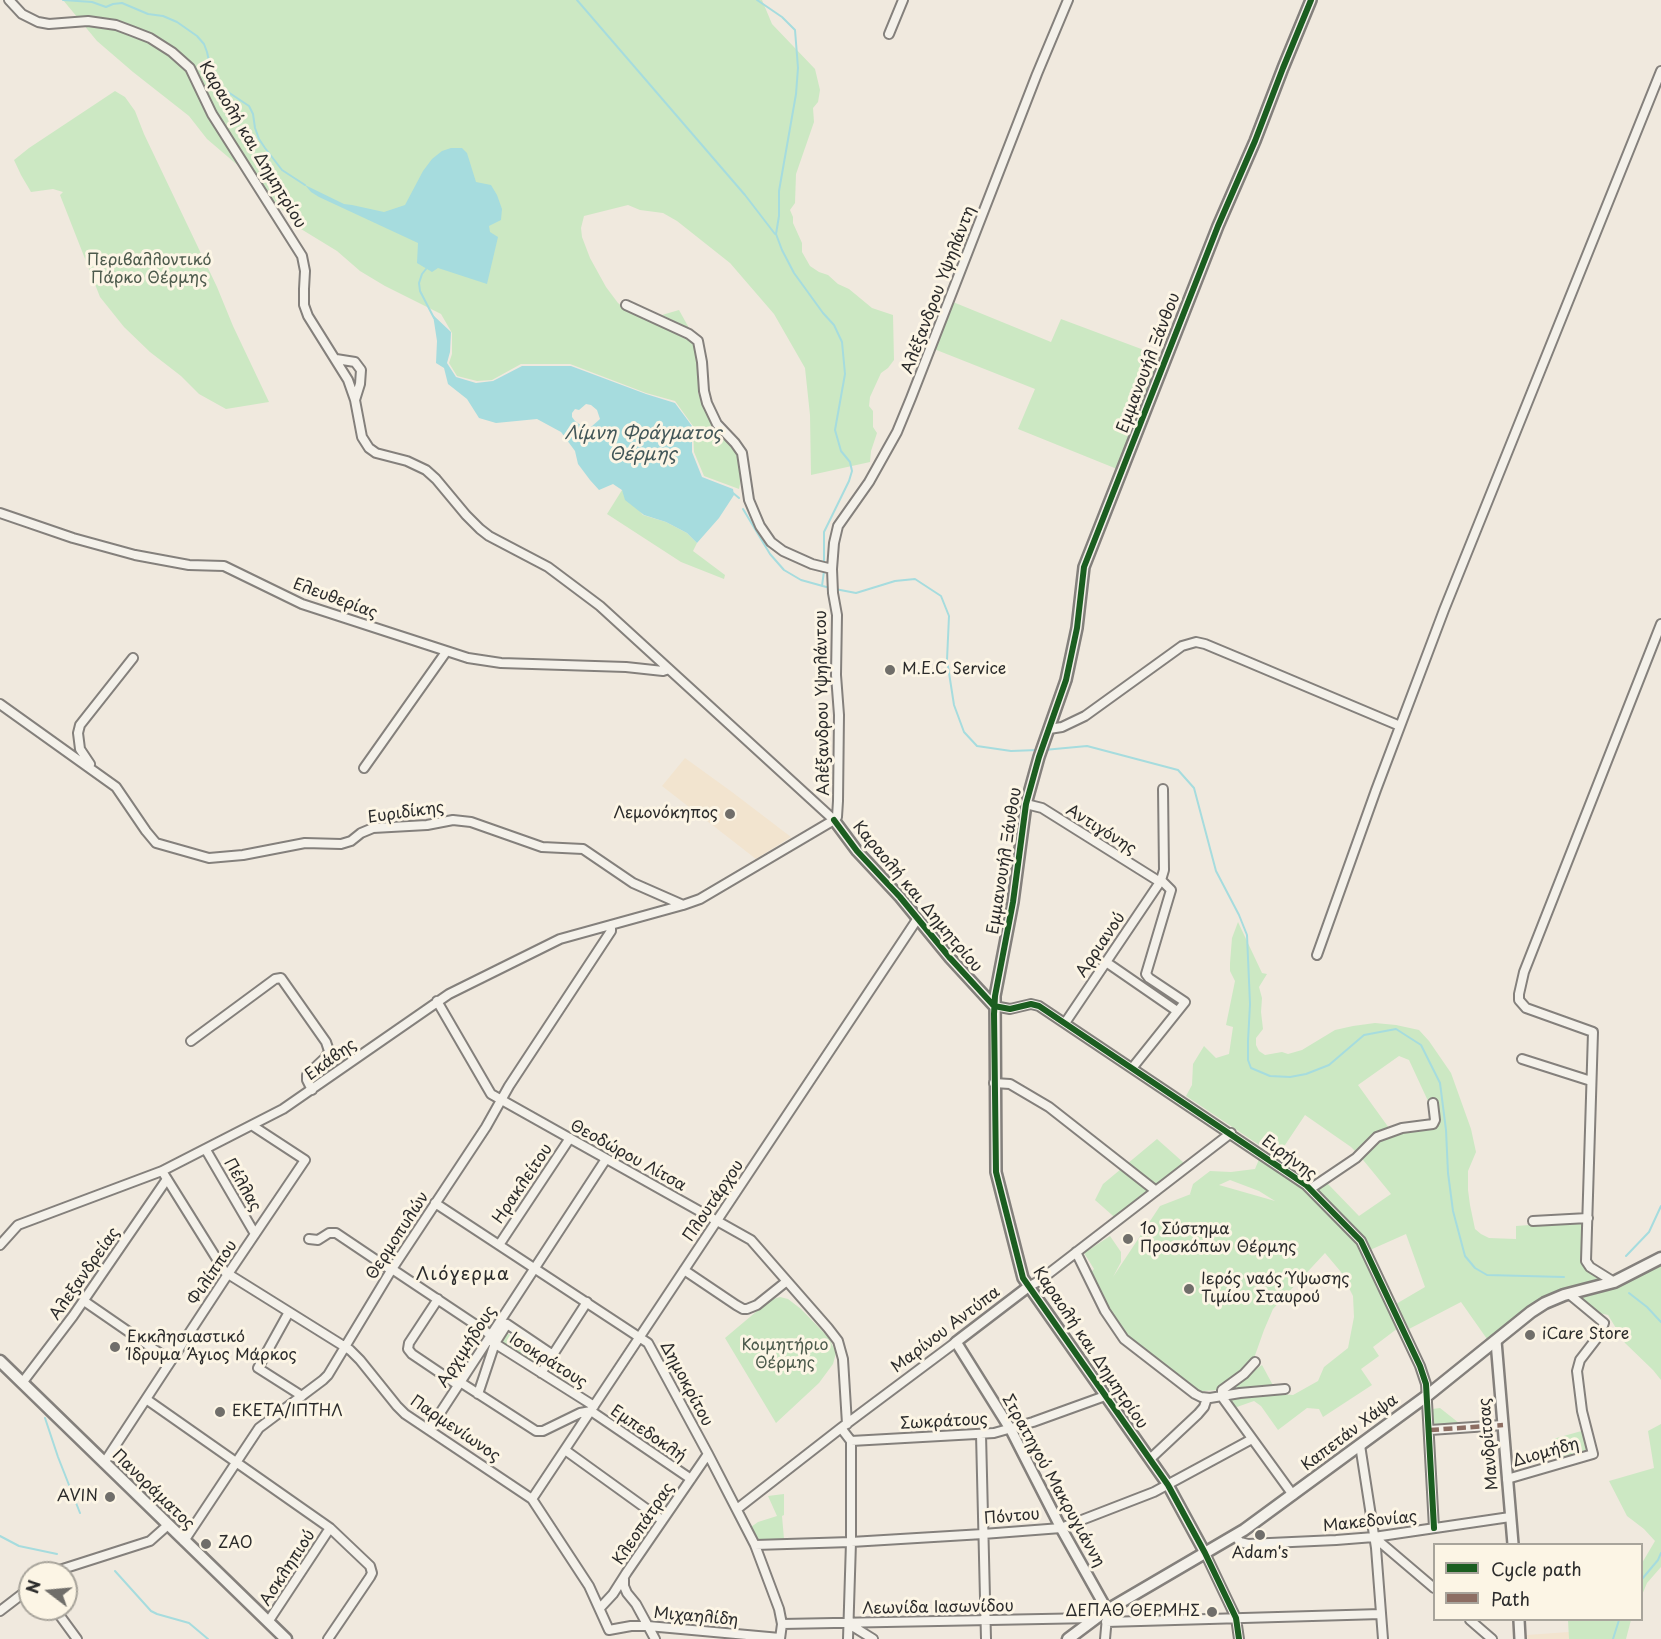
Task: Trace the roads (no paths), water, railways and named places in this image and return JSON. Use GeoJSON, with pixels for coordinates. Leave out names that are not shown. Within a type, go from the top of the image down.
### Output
{"type":"FeatureCollection","features":[{"type":"Feature","properties":{"kind":"main road","name":"Καπετάν Χάψα"},"geometry":{"type":"LineString","coordinates":[[1068,1639],[1094,1618],[1235,1536],[1428,1395],[1540,1306],[1569,1294],[1614,1282],[1658,1260]]}},
{"type":"Feature","properties":{"kind":"main road","name":"Πανοράματος"},"geometry":{"type":"LineString","coordinates":[[0,1361],[286,1639]]}},
{"type":"Feature","properties":{"kind":"street","name":"Καραολή και Δημητρίου"},"geometry":{"type":"LineString","coordinates":[[9,0],[22,14],[38,22],[49,24],[88,21],[116,25],[150,38],[172,52],[190,68],[212,114],[302,256],[305,271],[304,305],[348,380],[355,400],[362,437],[369,448],[376,453],[406,461],[426,470],[480,529],[548,567],[610,614],[834,820],[857,851],[994,1006],[997,1179],[1022,1274],[1168,1485],[1205,1553],[1236,1618],[1239,1639]]}},
{"type":"Feature","properties":{"kind":"street"},"geometry":{"type":"LineString","coordinates":[[889,34],[903,0]]}},
{"type":"Feature","properties":{"kind":"street","name":"Αλέξανδρου Υψηλάντη"},"geometry":{"type":"LineString","coordinates":[[833,584],[834,543],[838,526],[869,482],[897,432],[1068,0]]}},
{"type":"Feature","properties":{"kind":"street","name":"Εμμανουήλ Ξάνθου"},"geometry":{"type":"LineString","coordinates":[[994,1006],[1013,903],[1026,804],[1042,745],[1064,688],[1077,628],[1082,577],[1087,558],[1213,237],[1255,141],[1311,0]]}},
{"type":"Feature","properties":{"kind":"street"},"geometry":{"type":"LineString","coordinates":[[1317,955],[1444,610],[1661,71]]}},
{"type":"Feature","properties":{"kind":"street"},"geometry":{"type":"LineString","coordinates":[[626,305],[689,334],[698,341],[705,396],[717,423],[742,453],[746,501],[760,526],[777,548],[805,562],[832,569]]}},
{"type":"Feature","properties":{"kind":"street"},"geometry":{"type":"LineString","coordinates":[[336,359],[355,362],[361,370],[355,400]]}},
{"type":"Feature","properties":{"kind":"street","name":"Ελευθερίας"},"geometry":{"type":"LineString","coordinates":[[0,513],[73,538],[135,555],[189,565],[224,566],[302,604],[474,660],[626,667],[663,671],[669,669]]}},
{"type":"Feature","properties":{"kind":"street","name":"Αλέξανδρου Υψηλάντου"},"geometry":{"type":"LineString","coordinates":[[833,584],[837,615],[836,675],[839,715],[838,801],[837,817],[834,820]]}},
{"type":"Feature","properties":{"kind":"street"},"geometry":{"type":"LineString","coordinates":[[1614,1282],[1587,1264],[1586,1261],[1593,1032],[1526,1008],[1519,994],[1524,972],[1661,624]]}},
{"type":"Feature","properties":{"kind":"street"},"geometry":{"type":"LineString","coordinates":[[1049,729],[1062,727],[1085,716],[1182,646],[1196,642],[1241,658],[1400,726]]}},
{"type":"Feature","properties":{"kind":"street"},"geometry":{"type":"LineString","coordinates":[[364,768],[446,652]]}},
{"type":"Feature","properties":{"kind":"street"},"geometry":{"type":"LineString","coordinates":[[92,768],[80,749],[78,732],[80,725],[133,658]]}},
{"type":"Feature","properties":{"kind":"street","name":"Ευριδίκης"},"geometry":{"type":"LineString","coordinates":[[0,704],[116,787],[156,843],[209,858],[225,857],[305,843],[341,844],[373,828],[427,825],[453,820],[471,822],[542,848],[583,849],[633,883],[683,905]]}},
{"type":"Feature","properties":{"kind":"street"},"geometry":{"type":"LineString","coordinates":[[1133,1067],[1185,1002],[1146,974],[1171,892],[1161,881],[1164,870],[1163,789]]}},
{"type":"Feature","properties":{"kind":"street","name":"Αντιγόνης"},"geometry":{"type":"LineString","coordinates":[[1026,804],[1042,808],[1161,881]]}},
{"type":"Feature","properties":{"kind":"street"},"geometry":{"type":"LineString","coordinates":[[683,905],[700,898],[834,820]]}},
{"type":"Feature","properties":{"kind":"street","name":"Αρριανού"},"geometry":{"type":"LineString","coordinates":[[1065,1023],[1161,881]]}},
{"type":"Feature","properties":{"kind":"street","name":"Εκάβης"},"geometry":{"type":"LineString","coordinates":[[0,1245],[18,1225],[165,1175],[206,1150],[253,1126],[292,1104],[449,993],[560,939],[683,905]]}},
{"type":"Feature","properties":{"kind":"street","name":"Πλουτάρχου"},"geometry":{"type":"LineString","coordinates":[[532,1499],[918,918]]}},
{"type":"Feature","properties":{"kind":"street","name":"Θερμοπυλών"},"geometry":{"type":"LineString","coordinates":[[184,1541],[259,1428],[326,1377],[391,1270],[486,1127],[509,1086],[611,931],[611,925]]}},
{"type":"Feature","properties":{"kind":"street"},"geometry":{"type":"LineString","coordinates":[[1106,962],[1177,1011]]}},
{"type":"Feature","properties":{"kind":"street"},"geometry":{"type":"LineString","coordinates":[[191,1041],[275,980],[281,978],[326,1042],[329,1051],[307,1075],[312,1090]]}},
{"type":"Feature","properties":{"kind":"street","name":"Θεοδώρου Λίτσα"},"geometry":{"type":"LineString","coordinates":[[437,1001],[489,1093],[747,1237],[838,1341],[843,1359],[844,1426]]}},
{"type":"Feature","properties":{"kind":"street","name":"Ειρήνης"},"geometry":{"type":"LineString","coordinates":[[994,1006],[1010,1009],[1035,1004],[1133,1067],[1311,1189],[1364,1246],[1420,1366],[1426,1384],[1434,1528]]}},
{"type":"Feature","properties":{"kind":"street"},"geometry":{"type":"LineString","coordinates":[[1522,1059],[1591,1081]]}},
{"type":"Feature","properties":{"kind":"street"},"geometry":{"type":"LineString","coordinates":[[994,1083],[1010,1084],[1048,1107],[1155,1191]]}},
{"type":"Feature","properties":{"kind":"street"},"geometry":{"type":"LineString","coordinates":[[1311,1189],[1356,1158],[1377,1137],[1402,1128],[1433,1124],[1435,1120],[1432,1103]]}},
{"type":"Feature","properties":{"kind":"street","name":"Φιλίππου"},"geometry":{"type":"LineString","coordinates":[[105,1463],[228,1274],[306,1160],[253,1126]]}},
{"type":"Feature","properties":{"kind":"street","name":"Μαρίνου Αντύπα"},"geometry":{"type":"LineString","coordinates":[[737,1509],[1231,1133]]}},
{"type":"Feature","properties":{"kind":"street","name":"Ηρακλείτου"},"geometry":{"type":"LineString","coordinates":[[499,1245],[570,1138]]}},
{"type":"Feature","properties":{"kind":"street","name":"Πέλλας"},"geometry":{"type":"LineString","coordinates":[[206,1150],[255,1234]]}},
{"type":"Feature","properties":{"kind":"street","name":"Αρχιμήδους"},"geometry":{"type":"LineString","coordinates":[[429,1430],[491,1339],[534,1268],[606,1159]]}},
{"type":"Feature","properties":{"kind":"street","name":"Παρμενίωνος"},"geometry":{"type":"LineString","coordinates":[[165,1175],[221,1267],[228,1274],[345,1347],[360,1360],[403,1412],[532,1499],[589,1586],[609,1630]]}},
{"type":"Feature","properties":{"kind":"street","name":"Αλεξανδρείας"},"geometry":{"type":"LineString","coordinates":[[22,1383],[84,1301],[165,1175]]}},
{"type":"Feature","properties":{"kind":"street","name":"Δημοκρίτου"},"geometry":{"type":"LineString","coordinates":[[435,1203],[648,1343],[754,1545],[778,1606],[782,1624],[780,1639]]}},
{"type":"Feature","properties":{"kind":"street"},"geometry":{"type":"LineString","coordinates":[[1533,1221],[1587,1218]]}},
{"type":"Feature","properties":{"kind":"street","name":"Ισοκράτους"},"geometry":{"type":"LineString","coordinates":[[309,1239],[318,1240],[329,1233],[336,1233],[438,1299],[491,1339],[592,1408]]}},
{"type":"Feature","properties":{"kind":"street"},"geometry":{"type":"LineString","coordinates":[[1076,1252],[1106,1311],[1125,1340],[1189,1390],[1207,1398],[1285,1389]]}},
{"type":"Feature","properties":{"kind":"street"},"geometry":{"type":"LineString","coordinates":[[684,1270],[736,1305],[747,1309],[757,1305],[787,1281]]}},
{"type":"Feature","properties":{"kind":"street","name":"Διομήδη"},"geometry":{"type":"LineString","coordinates":[[1507,1479],[1593,1454],[1581,1405],[1577,1371],[1580,1360],[1598,1338],[1604,1323],[1569,1294]]}},
{"type":"Feature","properties":{"kind":"street"},"geometry":{"type":"LineString","coordinates":[[438,1299],[409,1343],[408,1349],[412,1354],[536,1431],[543,1431],[592,1408]]}},
{"type":"Feature","properties":{"kind":"street"},"geometry":{"type":"LineString","coordinates":[[84,1301],[171,1361]]}},
{"type":"Feature","properties":{"kind":"street"},"geometry":{"type":"LineString","coordinates":[[541,1373],[587,1302]]}},
{"type":"Feature","properties":{"kind":"street"},"geometry":{"type":"LineString","coordinates":[[289,1312],[258,1368],[302,1396]]}},
{"type":"Feature","properties":{"kind":"street"},"geometry":{"type":"LineString","coordinates":[[478,1394],[491,1339],[507,1324],[553,1355]]}},
{"type":"Feature","properties":{"kind":"street","name":"Μανδρίτσας"},"geometry":{"type":"LineString","coordinates":[[1496,1341],[1513,1543]]}},
{"type":"Feature","properties":{"kind":"street","name":"Στρατηγού Μακρυγιάννη"},"geometry":{"type":"LineString","coordinates":[[956,1342],[1011,1430],[1060,1528],[1107,1610]]}},
{"type":"Feature","properties":{"kind":"street"},"geometry":{"type":"LineString","coordinates":[[1254,1362],[1244,1374],[1222,1390],[1222,1397],[1293,1495]]}},
{"type":"Feature","properties":{"kind":"street","name":"Σωκράτους"},"geometry":{"type":"LineString","coordinates":[[851,1441],[981,1434],[1011,1430],[1105,1396]]}},
{"type":"Feature","properties":{"kind":"street"},"geometry":{"type":"LineString","coordinates":[[1150,1459],[1198,1414],[1207,1398]]}},
{"type":"Feature","properties":{"kind":"street"},"geometry":{"type":"LineString","coordinates":[[146,1399],[330,1528],[372,1569],[370,1577],[328,1639]]}},
{"type":"Feature","properties":{"kind":"street","name":"Εμπεδοκλή"},"geometry":{"type":"LineString","coordinates":[[592,1408],[691,1479]]}},
{"type":"Feature","properties":{"kind":"street"},"geometry":{"type":"LineString","coordinates":[[1430,1430],[1503,1425]]}},
{"type":"Feature","properties":{"kind":"street"},"geometry":{"type":"LineString","coordinates":[[844,1426],[851,1441],[849,1639]]}},
{"type":"Feature","properties":{"kind":"street"},"geometry":{"type":"LineString","coordinates":[[981,1434],[986,1639]]}},
{"type":"Feature","properties":{"kind":"street","name":"Πόντου"},"geometry":{"type":"LineString","coordinates":[[754,1545],[851,1542],[1060,1528],[1168,1485],[1252,1439]]}},
{"type":"Feature","properties":{"kind":"street"},"geometry":{"type":"LineString","coordinates":[[1360,1445],[1374,1537],[1383,1639]]}},
{"type":"Feature","properties":{"kind":"street"},"geometry":{"type":"LineString","coordinates":[[565,1450],[662,1520]]}},
{"type":"Feature","properties":{"kind":"street","name":"Κλεοπάτρας"},"geometry":{"type":"LineString","coordinates":[[600,1608],[624,1579],[708,1454]]}},
{"type":"Feature","properties":{"kind":"street","name":"Μακεδονίας"},"geometry":{"type":"LineString","coordinates":[[1235,1536],[1240,1542],[1252,1544],[1336,1540],[1374,1537],[1510,1517]]}},
{"type":"Feature","properties":{"kind":"street"},"geometry":{"type":"LineString","coordinates":[[78,1564],[150,1541],[168,1525]]}},
{"type":"Feature","properties":{"kind":"street","name":"Ασκληπιού"},"geometry":{"type":"LineString","coordinates":[[268,1622],[330,1528]]}},
{"type":"Feature","properties":{"kind":"street"},"geometry":{"type":"LineString","coordinates":[[1374,1537],[1433,1587]]}},
{"type":"Feature","properties":{"kind":"street"},"geometry":{"type":"LineString","coordinates":[[624,1579],[627,1593],[636,1604],[655,1639]]}},
{"type":"Feature","properties":{"kind":"street"},"geometry":{"type":"LineString","coordinates":[[0,1611],[18,1597]]}},
{"type":"Feature","properties":{"kind":"street"},"geometry":{"type":"LineString","coordinates":[[1105,1639],[1107,1610]]}},
{"type":"Feature","properties":{"kind":"street"},"geometry":{"type":"LineString","coordinates":[[1106,1622],[1381,1614]]}},
{"type":"Feature","properties":{"kind":"street","name":"Λεωνίδα Ιασωνίδου"},"geometry":{"type":"LineString","coordinates":[[782,1624],[1094,1618]]}},
{"type":"Feature","properties":{"kind":"street"},"geometry":{"type":"LineString","coordinates":[[63,1621],[74,1638]]}},
{"type":"Feature","properties":{"kind":"street"},"geometry":{"type":"LineString","coordinates":[[1471,1621],[1492,1639]]}},
{"type":"Feature","properties":{"kind":"street"},"geometry":{"type":"LineString","coordinates":[[1519,1621],[1520,1639]]}},
{"type":"Feature","properties":{"kind":"street"},"geometry":{"type":"LineString","coordinates":[[849,1623],[871,1638],[876,1623]]}},
{"type":"Feature","properties":{"kind":"street","name":"Μιχαηλίδη"},"geometry":{"type":"LineString","coordinates":[[609,1630],[648,1626],[780,1639]]}},
{"type":"Feature","properties":{"kind":"water"},"geometry":{"type":"Polygon","coordinates":[[[462,148],[467,153],[476,182],[491,185],[502,209],[501,220],[489,226],[490,232],[498,237],[487,284],[438,268],[432,272],[417,263],[418,243],[319,197],[305,185],[344,204],[384,212],[405,205],[432,159],[442,151],[462,148]]]}},
{"type":"Feature","properties":{"kind":"water","name":"Λίμνη Φράγματος Θέρμης"},"geometry":{"type":"Polygon","coordinates":[[[433,315],[451,332],[447,363],[456,377],[476,383],[493,381],[522,366],[571,366],[675,403],[692,426],[692,452],[702,477],[733,489],[734,495],[719,518],[697,543],[687,533],[666,522],[644,515],[625,500],[622,490],[613,484],[599,490],[578,464],[575,451],[561,432],[537,419],[496,423],[479,418],[467,399],[448,384],[444,368],[436,363],[437,341],[433,315]],[[586,404],[572,413],[575,421],[586,429],[600,419],[597,410],[586,404]]]}},
{"type":"Feature","properties":{"kind":"waterway"},"geometry":{"type":"LineString","coordinates":[[63,0],[92,2],[106,7],[122,3],[148,14],[163,16],[177,22],[197,36],[204,44],[217,82],[249,106],[259,139],[265,148],[282,170],[305,185]]}},
{"type":"Feature","properties":{"kind":"waterway"},"geometry":{"type":"LineString","coordinates":[[577,0],[745,195],[775,234]]}},
{"type":"Feature","properties":{"kind":"waterway"},"geometry":{"type":"LineString","coordinates":[[757,0],[782,17],[795,30],[798,68],[796,94],[779,191],[776,234],[794,273],[834,325],[842,342],[845,374],[835,430],[841,451],[850,462],[852,471],[824,532],[824,565]]}},
{"type":"Feature","properties":{"kind":"waterway"},"geometry":{"type":"LineString","coordinates":[[426,269],[419,283],[420,291],[434,318]]}},
{"type":"Feature","properties":{"kind":"waterway"},"geometry":{"type":"LineString","coordinates":[[733,493],[739,498]]}},
{"type":"Feature","properties":{"kind":"waterway"},"geometry":{"type":"LineString","coordinates":[[743,509],[770,554],[784,570],[801,580],[830,588]]}},
{"type":"Feature","properties":{"kind":"waterway"},"geometry":{"type":"LineString","coordinates":[[822,586],[824,571]]}},
{"type":"Feature","properties":{"kind":"waterway"},"geometry":{"type":"LineString","coordinates":[[835,589],[856,593],[895,581],[915,579],[941,596],[949,616],[947,660],[954,705],[964,732],[977,746],[1011,751],[1038,750]]}},
{"type":"Feature","properties":{"kind":"waterway"},"geometry":{"type":"LineString","coordinates":[[1044,750],[1087,746],[1178,770],[1194,788],[1216,871],[1247,935],[1250,1004],[1248,1060],[1251,1068],[1270,1076],[1290,1077],[1306,1074],[1329,1065],[1364,1035],[1396,1029],[1421,1045],[1440,1083],[1453,1211],[1465,1256],[1475,1268],[1487,1275],[1564,1277]]}},
{"type":"Feature","properties":{"kind":"waterway"},"geometry":{"type":"LineString","coordinates":[[1626,1256],[1649,1232],[1661,1206]]}},
{"type":"Feature","properties":{"kind":"waterway"},"geometry":{"type":"LineString","coordinates":[[1629,1293],[1661,1322]]}},
{"type":"Feature","properties":{"kind":"waterway"},"geometry":{"type":"LineString","coordinates":[[45,1418],[80,1513]]}},
{"type":"Feature","properties":{"kind":"waterway"},"geometry":{"type":"LineString","coordinates":[[0,1536],[19,1546],[57,1554]]}},
{"type":"Feature","properties":{"kind":"waterway"},"geometry":{"type":"LineString","coordinates":[[1643,1578],[1661,1553]]}},
{"type":"Feature","properties":{"kind":"waterway"},"geometry":{"type":"LineString","coordinates":[[115,1571],[151,1611],[189,1623],[208,1639]]}},
{"type":"Feature","properties":{"kind":"waterway"},"geometry":{"type":"LineString","coordinates":[[1613,1639],[1619,1621]]}},
{"type":"Feature","properties":{"kind":"place","name":"M.E.C Service"},"geometry":{"type":"Point","coordinates":[890,670]}},
{"type":"Feature","properties":{"kind":"place","name":"Λεμονόκηπος"},"geometry":{"type":"Point","coordinates":[730,814]}},
{"type":"Feature","properties":{"kind":"place","name":"1ο Σύστημα Προσκόπων Θέρμης"},"geometry":{"type":"Point","coordinates":[1128,1239]}},
{"type":"Feature","properties":{"kind":"place","name":"Ιερός ναός Ύψωσης Τιμίου Σταυρού"},"geometry":{"type":"Point","coordinates":[1189,1289]}},
{"type":"Feature","properties":{"kind":"place","name":"iCare Store"},"geometry":{"type":"Point","coordinates":[1530,1335]}},
{"type":"Feature","properties":{"kind":"place","name":"Εκκλησιαστικό Ίδρυμα Άγιος Μάρκος"},"geometry":{"type":"Point","coordinates":[115,1347]}},
{"type":"Feature","properties":{"kind":"place","name":"ΕΚΕΤΑ/ΙΠΤΗΛ"},"geometry":{"type":"Point","coordinates":[220,1412]}},
{"type":"Feature","properties":{"kind":"place","name":"AVIN"},"geometry":{"type":"Point","coordinates":[110,1497]}},
{"type":"Feature","properties":{"kind":"place","name":"Adam's"},"geometry":{"type":"Point","coordinates":[1260,1535]}},
{"type":"Feature","properties":{"kind":"place","name":"ZAO"},"geometry":{"type":"Point","coordinates":[206,1544]}},
{"type":"Feature","properties":{"kind":"place","name":"ΔΕΠΑΘ ΘΕΡΜΗΣ"},"geometry":{"type":"Point","coordinates":[1212,1612]}},
{"type":"Feature","properties":{"kind":"district","name":"Λιόγερμα"},"geometry":{"type":"Point","coordinates":[463,1275]}},
{"type":"Feature","properties":{"kind":"park label","name":"Περιβαλλοντικό Πάρκο Θέρμης"},"geometry":{"type":"Point","coordinates":[149,270]}},
{"type":"Feature","properties":{"kind":"park label","name":"Κοιμητήριο Θέρμης"},"geometry":{"type":"Point","coordinates":[785,1355]}}]}
